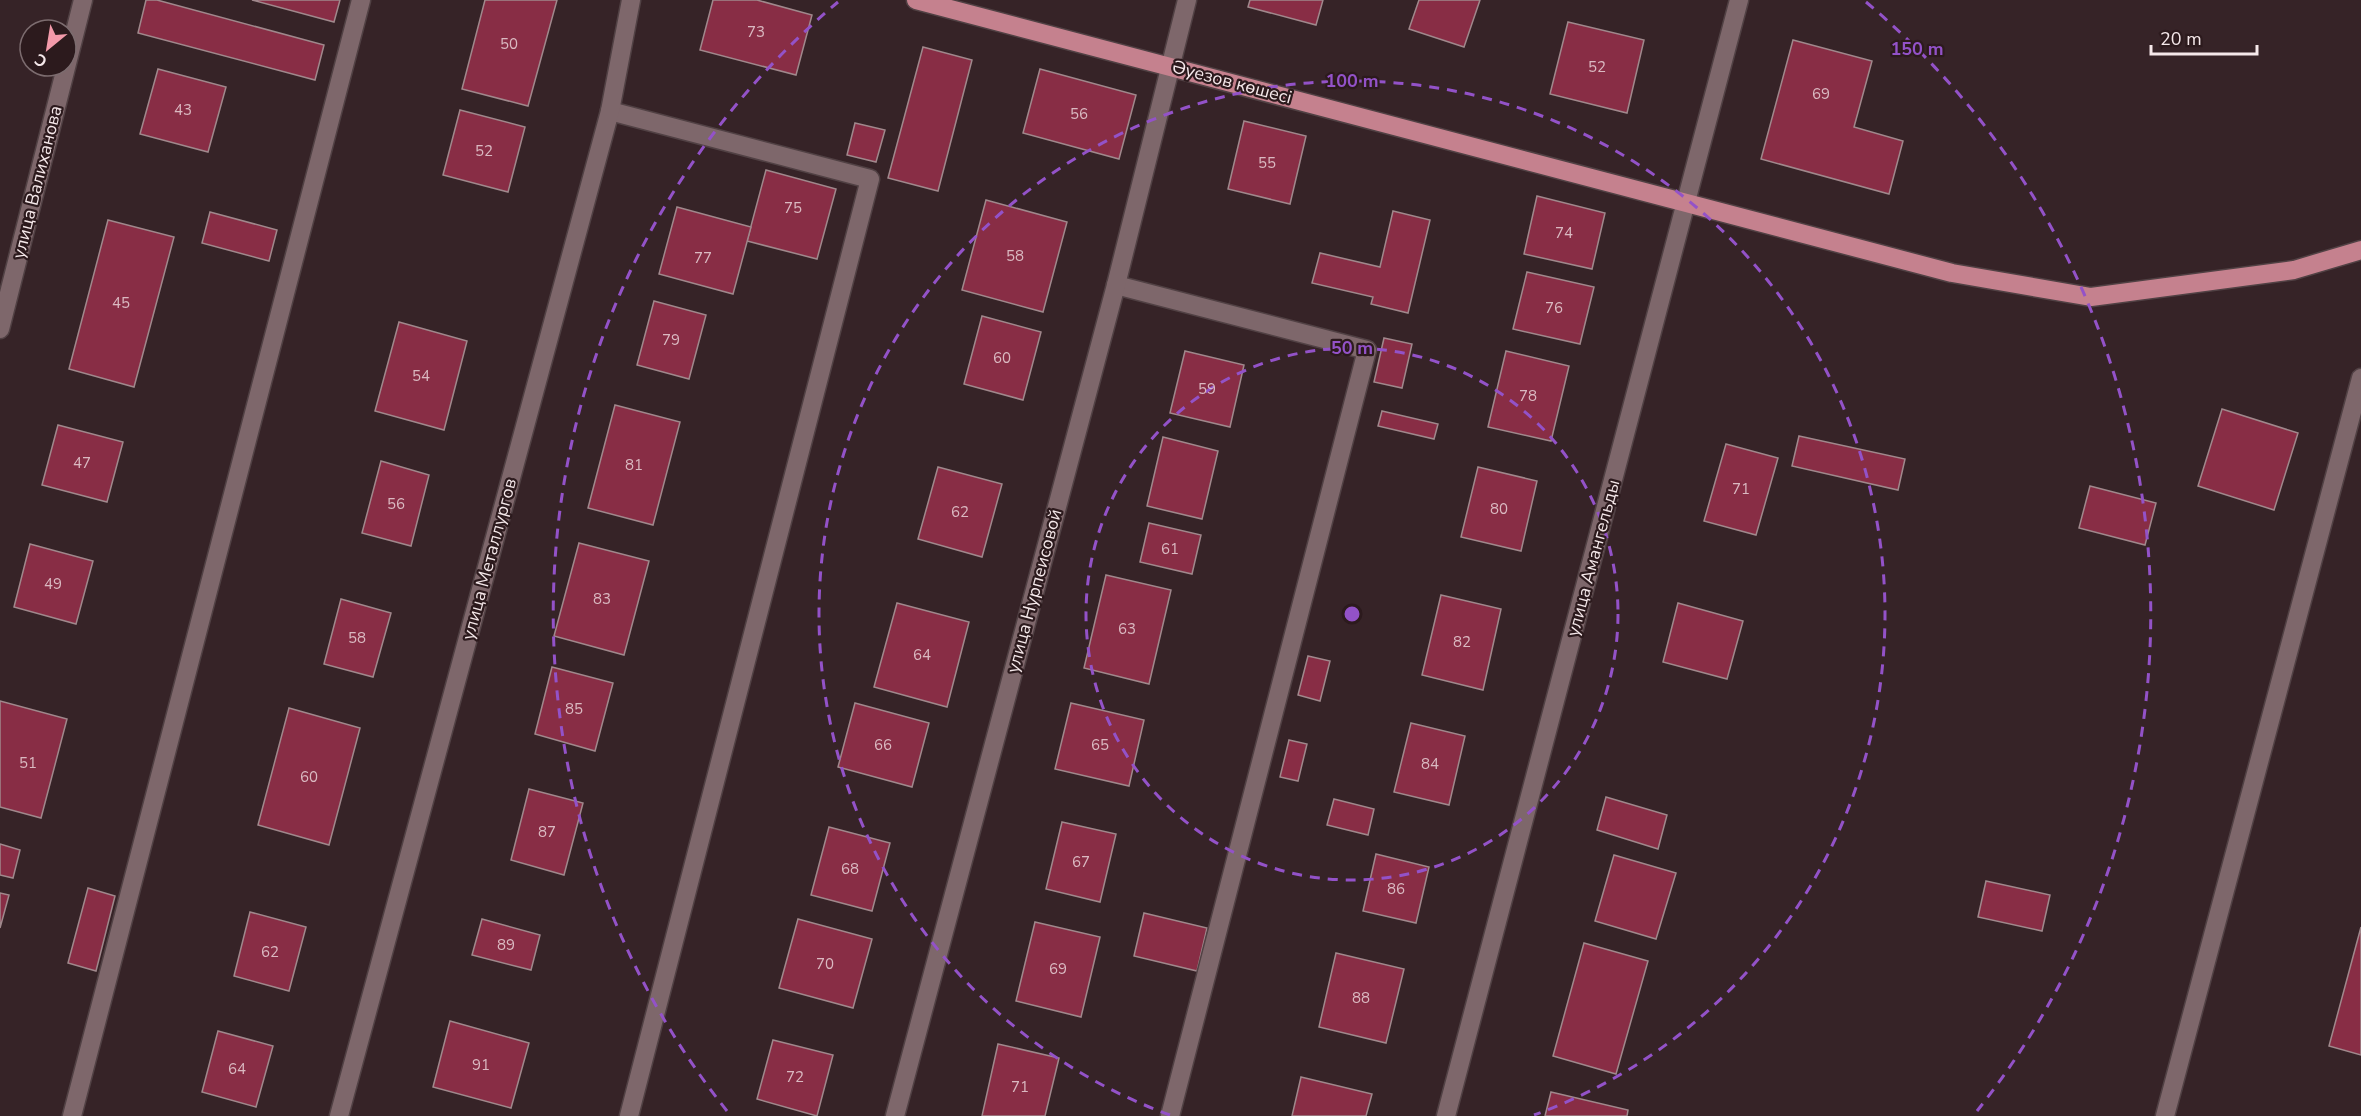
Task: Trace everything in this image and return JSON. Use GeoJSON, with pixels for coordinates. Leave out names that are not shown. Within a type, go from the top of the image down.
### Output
{"type":"FeatureCollection","features":[{"type":"Feature","properties":{"kind":"main road","name":"Әуезов көшесі"},"geometry":{"type":"LineString","coordinates":[[916,0],[1952,273],[2091,297],[2294,270],[2361,250]]}},
{"type":"Feature","properties":{"kind":"street","name":"улица Валиханова"},"geometry":{"type":"LineString","coordinates":[[0,329],[83,0]]}},
{"type":"Feature","properties":{"kind":"street"},"geometry":{"type":"LineString","coordinates":[[72,1116],[361,0]]}},
{"type":"Feature","properties":{"kind":"street","name":"улица Металлургов"},"geometry":{"type":"LineString","coordinates":[[339,1116],[610,111],[631,0]]}},
{"type":"Feature","properties":{"kind":"street","name":"улица Нурпеисовой"},"geometry":{"type":"LineString","coordinates":[[894,1116],[1116,285],[1187,0]]}},
{"type":"Feature","properties":{"kind":"street","name":"улица Амангельды"},"geometry":{"type":"LineString","coordinates":[[1446,1116],[1739,0]]}},
{"type":"Feature","properties":{"kind":"street"},"geometry":{"type":"LineString","coordinates":[[610,111],[870,179],[629,1116]]}},
{"type":"Feature","properties":{"kind":"street"},"geometry":{"type":"LineString","coordinates":[[1116,285],[1367,350],[1170,1116]]}},
{"type":"Feature","properties":{"kind":"street"},"geometry":{"type":"LineString","coordinates":[[2165,1116],[2361,378]]}},
{"type":"Feature","properties":{"kind":"building"},"geometry":{"type":"Polygon","coordinates":[[[146,0],[157,0],[324,45],[315,80],[138,33],[146,0]]]}},
{"type":"Feature","properties":{"kind":"building"},"geometry":{"type":"Polygon","coordinates":[[[252,0],[340,0],[334,22],[252,0]]]}},
{"type":"Feature","properties":{"kind":"building"},"geometry":{"type":"Polygon","coordinates":[[[485,0],[557,0],[528,106],[462,89],[485,0]]]}},
{"type":"Feature","properties":{"kind":"building"},"geometry":{"type":"Polygon","coordinates":[[[713,0],[757,0],[812,15],[796,75],[700,50],[713,0]]]}},
{"type":"Feature","properties":{"kind":"building"},"geometry":{"type":"Polygon","coordinates":[[[1250,0],[1323,0],[1316,25],[1248,7],[1250,0]]]}},
{"type":"Feature","properties":{"kind":"building"},"geometry":{"type":"Polygon","coordinates":[[[1419,0],[1480,0],[1464,47],[1409,29],[1419,0]]]}},
{"type":"Feature","properties":{"kind":"building"},"geometry":{"type":"Polygon","coordinates":[[[1568,22],[1644,40],[1627,113],[1550,94],[1568,22]]]}},
{"type":"Feature","properties":{"kind":"building"},"geometry":{"type":"Polygon","coordinates":[[[1793,40],[1872,61],[1854,127],[1903,141],[1889,194],[1761,159],[1793,40]]]}},
{"type":"Feature","properties":{"kind":"building"},"geometry":{"type":"Polygon","coordinates":[[[923,47],[972,60],[938,191],[888,178],[923,47]]]}},
{"type":"Feature","properties":{"kind":"building"},"geometry":{"type":"Polygon","coordinates":[[[158,69],[226,87],[208,152],[140,134],[158,69]]]}},
{"type":"Feature","properties":{"kind":"building"},"geometry":{"type":"Polygon","coordinates":[[[1040,69],[1136,95],[1119,159],[1023,133],[1040,69]]]}},
{"type":"Feature","properties":{"kind":"building"},"geometry":{"type":"Polygon","coordinates":[[[460,110],[525,127],[508,192],[443,175],[460,110]]]}},
{"type":"Feature","properties":{"kind":"building"},"geometry":{"type":"Polygon","coordinates":[[[1244,121],[1306,136],[1290,204],[1228,189],[1244,121]]]}},
{"type":"Feature","properties":{"kind":"building"},"geometry":{"type":"Polygon","coordinates":[[[855,123],[885,130],[876,162],[847,155],[855,123]]]}},
{"type":"Feature","properties":{"kind":"building"},"geometry":{"type":"Polygon","coordinates":[[[766,170],[836,189],[817,259],[747,241],[766,170]]]}},
{"type":"Feature","properties":{"kind":"building"},"geometry":{"type":"Polygon","coordinates":[[[1537,196],[1605,213],[1592,269],[1524,254],[1537,196]]]}},
{"type":"Feature","properties":{"kind":"building"},"geometry":{"type":"Polygon","coordinates":[[[986,200],[1067,222],[1043,312],[962,290],[986,200]]]}},
{"type":"Feature","properties":{"kind":"building"},"geometry":{"type":"Polygon","coordinates":[[[677,207],[751,227],[733,294],[659,274],[677,207]]]}},
{"type":"Feature","properties":{"kind":"building"},"geometry":{"type":"Polygon","coordinates":[[[1393,211],[1430,220],[1408,313],[1371,304],[1373,297],[1312,283],[1320,253],[1380,267],[1393,211]]]}},
{"type":"Feature","properties":{"kind":"building"},"geometry":{"type":"Polygon","coordinates":[[[210,212],[277,230],[269,261],[202,243],[210,212]]]}},
{"type":"Feature","properties":{"kind":"building"},"geometry":{"type":"Polygon","coordinates":[[[108,220],[174,237],[134,387],[69,369],[108,220]]]}},
{"type":"Feature","properties":{"kind":"building"},"geometry":{"type":"Polygon","coordinates":[[[1527,272],[1594,287],[1580,344],[1513,329],[1527,272]]]}},
{"type":"Feature","properties":{"kind":"building"},"geometry":{"type":"Polygon","coordinates":[[[654,301],[706,315],[689,379],[637,365],[654,301]]]}},
{"type":"Feature","properties":{"kind":"building"},"geometry":{"type":"Polygon","coordinates":[[[982,316],[1041,332],[1023,400],[964,384],[982,316]]]}},
{"type":"Feature","properties":{"kind":"building"},"geometry":{"type":"Polygon","coordinates":[[[399,322],[467,341],[444,430],[375,411],[399,322]]]}},
{"type":"Feature","properties":{"kind":"building"},"geometry":{"type":"Polygon","coordinates":[[[1384,338],[1412,344],[1402,388],[1374,382],[1384,338]]]}},
{"type":"Feature","properties":{"kind":"building"},"geometry":{"type":"Polygon","coordinates":[[[1185,351],[1244,365],[1230,427],[1170,413],[1185,351]]]}},
{"type":"Feature","properties":{"kind":"building"},"geometry":{"type":"Polygon","coordinates":[[[1506,351],[1569,366],[1551,441],[1488,427],[1506,351]]]}},
{"type":"Feature","properties":{"kind":"building"},"geometry":{"type":"Polygon","coordinates":[[[615,405],[680,422],[653,525],[588,508],[615,405]]]}},
{"type":"Feature","properties":{"kind":"building"},"geometry":{"type":"Polygon","coordinates":[[[2222,409],[2298,433],[2274,510],[2198,486],[2222,409]]]}},
{"type":"Feature","properties":{"kind":"building"},"geometry":{"type":"Polygon","coordinates":[[[1382,411],[1438,424],[1434,439],[1378,426],[1382,411]]]}},
{"type":"Feature","properties":{"kind":"building"},"geometry":{"type":"Polygon","coordinates":[[[58,425],[123,442],[107,502],[42,485],[58,425]]]}},
{"type":"Feature","properties":{"kind":"building"},"geometry":{"type":"Polygon","coordinates":[[[1799,436],[1905,459],[1898,490],[1792,466],[1799,436]]]}},
{"type":"Feature","properties":{"kind":"building"},"geometry":{"type":"Polygon","coordinates":[[[1163,437],[1218,451],[1202,519],[1147,506],[1163,437]]]}},
{"type":"Feature","properties":{"kind":"building"},"geometry":{"type":"Polygon","coordinates":[[[1726,444],[1778,458],[1756,535],[1704,521],[1726,444]]]}},
{"type":"Feature","properties":{"kind":"building"},"geometry":{"type":"Polygon","coordinates":[[[381,461],[429,475],[411,546],[362,533],[381,461]]]}},
{"type":"Feature","properties":{"kind":"building"},"geometry":{"type":"Polygon","coordinates":[[[938,467],[1002,484],[982,557],[918,539],[938,467]]]}},
{"type":"Feature","properties":{"kind":"building"},"geometry":{"type":"Polygon","coordinates":[[[1478,467],[1537,481],[1521,551],[1461,537],[1478,467]]]}},
{"type":"Feature","properties":{"kind":"building"},"geometry":{"type":"Polygon","coordinates":[[[2090,486],[2156,503],[2145,545],[2079,528],[2090,486]]]}},
{"type":"Feature","properties":{"kind":"building"},"geometry":{"type":"Polygon","coordinates":[[[1149,523],[1201,535],[1192,574],[1140,562],[1149,523]]]}},
{"type":"Feature","properties":{"kind":"building"},"geometry":{"type":"Polygon","coordinates":[[[579,543],[649,561],[624,655],[554,636],[579,543]]]}},
{"type":"Feature","properties":{"kind":"building"},"geometry":{"type":"Polygon","coordinates":[[[30,544],[93,561],[76,624],[14,607],[30,544]]]}},
{"type":"Feature","properties":{"kind":"building"},"geometry":{"type":"Polygon","coordinates":[[[1106,575],[1171,590],[1149,684],[1084,668],[1106,575]]]}},
{"type":"Feature","properties":{"kind":"building"},"geometry":{"type":"Polygon","coordinates":[[[1441,595],[1501,609],[1483,690],[1422,675],[1441,595]]]}},
{"type":"Feature","properties":{"kind":"building"},"geometry":{"type":"Polygon","coordinates":[[[341,599],[391,613],[373,677],[324,664],[341,599]]]}},
{"type":"Feature","properties":{"kind":"building"},"geometry":{"type":"Polygon","coordinates":[[[897,603],[969,622],[947,707],[874,687],[897,603]]]}},
{"type":"Feature","properties":{"kind":"building"},"geometry":{"type":"Polygon","coordinates":[[[1678,603],[1743,621],[1727,679],[1663,662],[1678,603]]]}},
{"type":"Feature","properties":{"kind":"building"},"geometry":{"type":"Polygon","coordinates":[[[1308,656],[1330,661],[1320,701],[1298,695],[1308,656]]]}},
{"type":"Feature","properties":{"kind":"building"},"geometry":{"type":"Polygon","coordinates":[[[552,667],[613,683],[595,751],[535,734],[552,667]]]}},
{"type":"Feature","properties":{"kind":"building"},"geometry":{"type":"Polygon","coordinates":[[[0,701],[67,719],[41,818],[0,807],[0,701]]]}},
{"type":"Feature","properties":{"kind":"building"},"geometry":{"type":"Polygon","coordinates":[[[855,703],[929,723],[912,787],[838,767],[855,703]]]}},
{"type":"Feature","properties":{"kind":"building"},"geometry":{"type":"Polygon","coordinates":[[[1071,703],[1144,720],[1129,786],[1055,769],[1071,703]]]}},
{"type":"Feature","properties":{"kind":"building"},"geometry":{"type":"Polygon","coordinates":[[[289,708],[360,728],[329,845],[258,825],[289,708]]]}},
{"type":"Feature","properties":{"kind":"building"},"geometry":{"type":"Polygon","coordinates":[[[1411,723],[1465,736],[1449,805],[1394,792],[1411,723]]]}},
{"type":"Feature","properties":{"kind":"building"},"geometry":{"type":"Polygon","coordinates":[[[1289,740],[1307,744],[1298,781],[1280,777],[1289,740]]]}},
{"type":"Feature","properties":{"kind":"building"},"geometry":{"type":"Polygon","coordinates":[[[529,789],[583,803],[564,875],[511,860],[529,789]]]}},
{"type":"Feature","properties":{"kind":"building"},"geometry":{"type":"Polygon","coordinates":[[[1606,797],[1667,815],[1658,849],[1597,830],[1606,797]]]}},
{"type":"Feature","properties":{"kind":"building"},"geometry":{"type":"Polygon","coordinates":[[[1334,799],[1374,809],[1368,835],[1327,825],[1334,799]]]}},
{"type":"Feature","properties":{"kind":"building"},"geometry":{"type":"Polygon","coordinates":[[[1062,822],[1116,834],[1100,902],[1046,889],[1062,822]]]}},
{"type":"Feature","properties":{"kind":"building"},"geometry":{"type":"Polygon","coordinates":[[[829,827],[890,843],[872,911],[811,895],[829,827]]]}},
{"type":"Feature","properties":{"kind":"building"},"geometry":{"type":"Polygon","coordinates":[[[0,844],[20,850],[13,878],[0,875],[0,844]]]}},
{"type":"Feature","properties":{"kind":"building"},"geometry":{"type":"Polygon","coordinates":[[[1376,854],[1429,867],[1416,923],[1363,911],[1376,854]]]}},
{"type":"Feature","properties":{"kind":"building"},"geometry":{"type":"Polygon","coordinates":[[[1614,855],[1676,873],[1656,939],[1595,921],[1614,855]]]}},
{"type":"Feature","properties":{"kind":"building"},"geometry":{"type":"Polygon","coordinates":[[[1986,881],[2050,895],[2042,931],[1978,917],[1986,881]]]}},
{"type":"Feature","properties":{"kind":"building"},"geometry":{"type":"Polygon","coordinates":[[[88,888],[115,896],[96,971],[68,963],[88,888]]]}},
{"type":"Feature","properties":{"kind":"building"},"geometry":{"type":"Polygon","coordinates":[[[0,893],[9,895],[0,928],[0,893]]]}},
{"type":"Feature","properties":{"kind":"building"},"geometry":{"type":"Polygon","coordinates":[[[250,912],[306,927],[289,991],[234,976],[250,912]]]}},
{"type":"Feature","properties":{"kind":"building"},"geometry":{"type":"Polygon","coordinates":[[[1144,913],[1207,928],[1197,971],[1134,956],[1144,913]]]}},
{"type":"Feature","properties":{"kind":"building"},"geometry":{"type":"Polygon","coordinates":[[[482,919],[540,935],[531,970],[472,955],[482,919]]]}},
{"type":"Feature","properties":{"kind":"building"},"geometry":{"type":"Polygon","coordinates":[[[798,919],[872,939],[853,1008],[779,988],[798,919]]]}},
{"type":"Feature","properties":{"kind":"building"},"geometry":{"type":"Polygon","coordinates":[[[1035,922],[1100,937],[1081,1017],[1016,1001],[1035,922]]]}},
{"type":"Feature","properties":{"kind":"building"},"geometry":{"type":"Polygon","coordinates":[[[2361,927],[2361,1055],[2329,1046],[2361,927]]]}},
{"type":"Feature","properties":{"kind":"building"},"geometry":{"type":"Polygon","coordinates":[[[1584,943],[1648,961],[1616,1074],[1553,1056],[1584,943]]]}},
{"type":"Feature","properties":{"kind":"building"},"geometry":{"type":"Polygon","coordinates":[[[1336,953],[1404,969],[1386,1043],[1319,1027],[1336,953]]]}},
{"type":"Feature","properties":{"kind":"building"},"geometry":{"type":"Polygon","coordinates":[[[450,1021],[529,1043],[511,1108],[433,1087],[450,1021]]]}},
{"type":"Feature","properties":{"kind":"building"},"geometry":{"type":"Polygon","coordinates":[[[218,1031],[273,1046],[256,1107],[202,1092],[218,1031]]]}},
{"type":"Feature","properties":{"kind":"building"},"geometry":{"type":"Polygon","coordinates":[[[773,1040],[833,1055],[817,1116],[757,1099],[773,1040]]]}},
{"type":"Feature","properties":{"kind":"building"},"geometry":{"type":"Polygon","coordinates":[[[998,1044],[1059,1058],[1045,1116],[982,1116],[998,1044]]]}},
{"type":"Feature","properties":{"kind":"building"},"geometry":{"type":"Polygon","coordinates":[[[1301,1077],[1372,1094],[1366,1116],[1292,1116],[1301,1077]]]}},
{"type":"Feature","properties":{"kind":"building"},"geometry":{"type":"Polygon","coordinates":[[[1551,1092],[1628,1110],[1627,1116],[1545,1116],[1551,1092]]]}}]}
